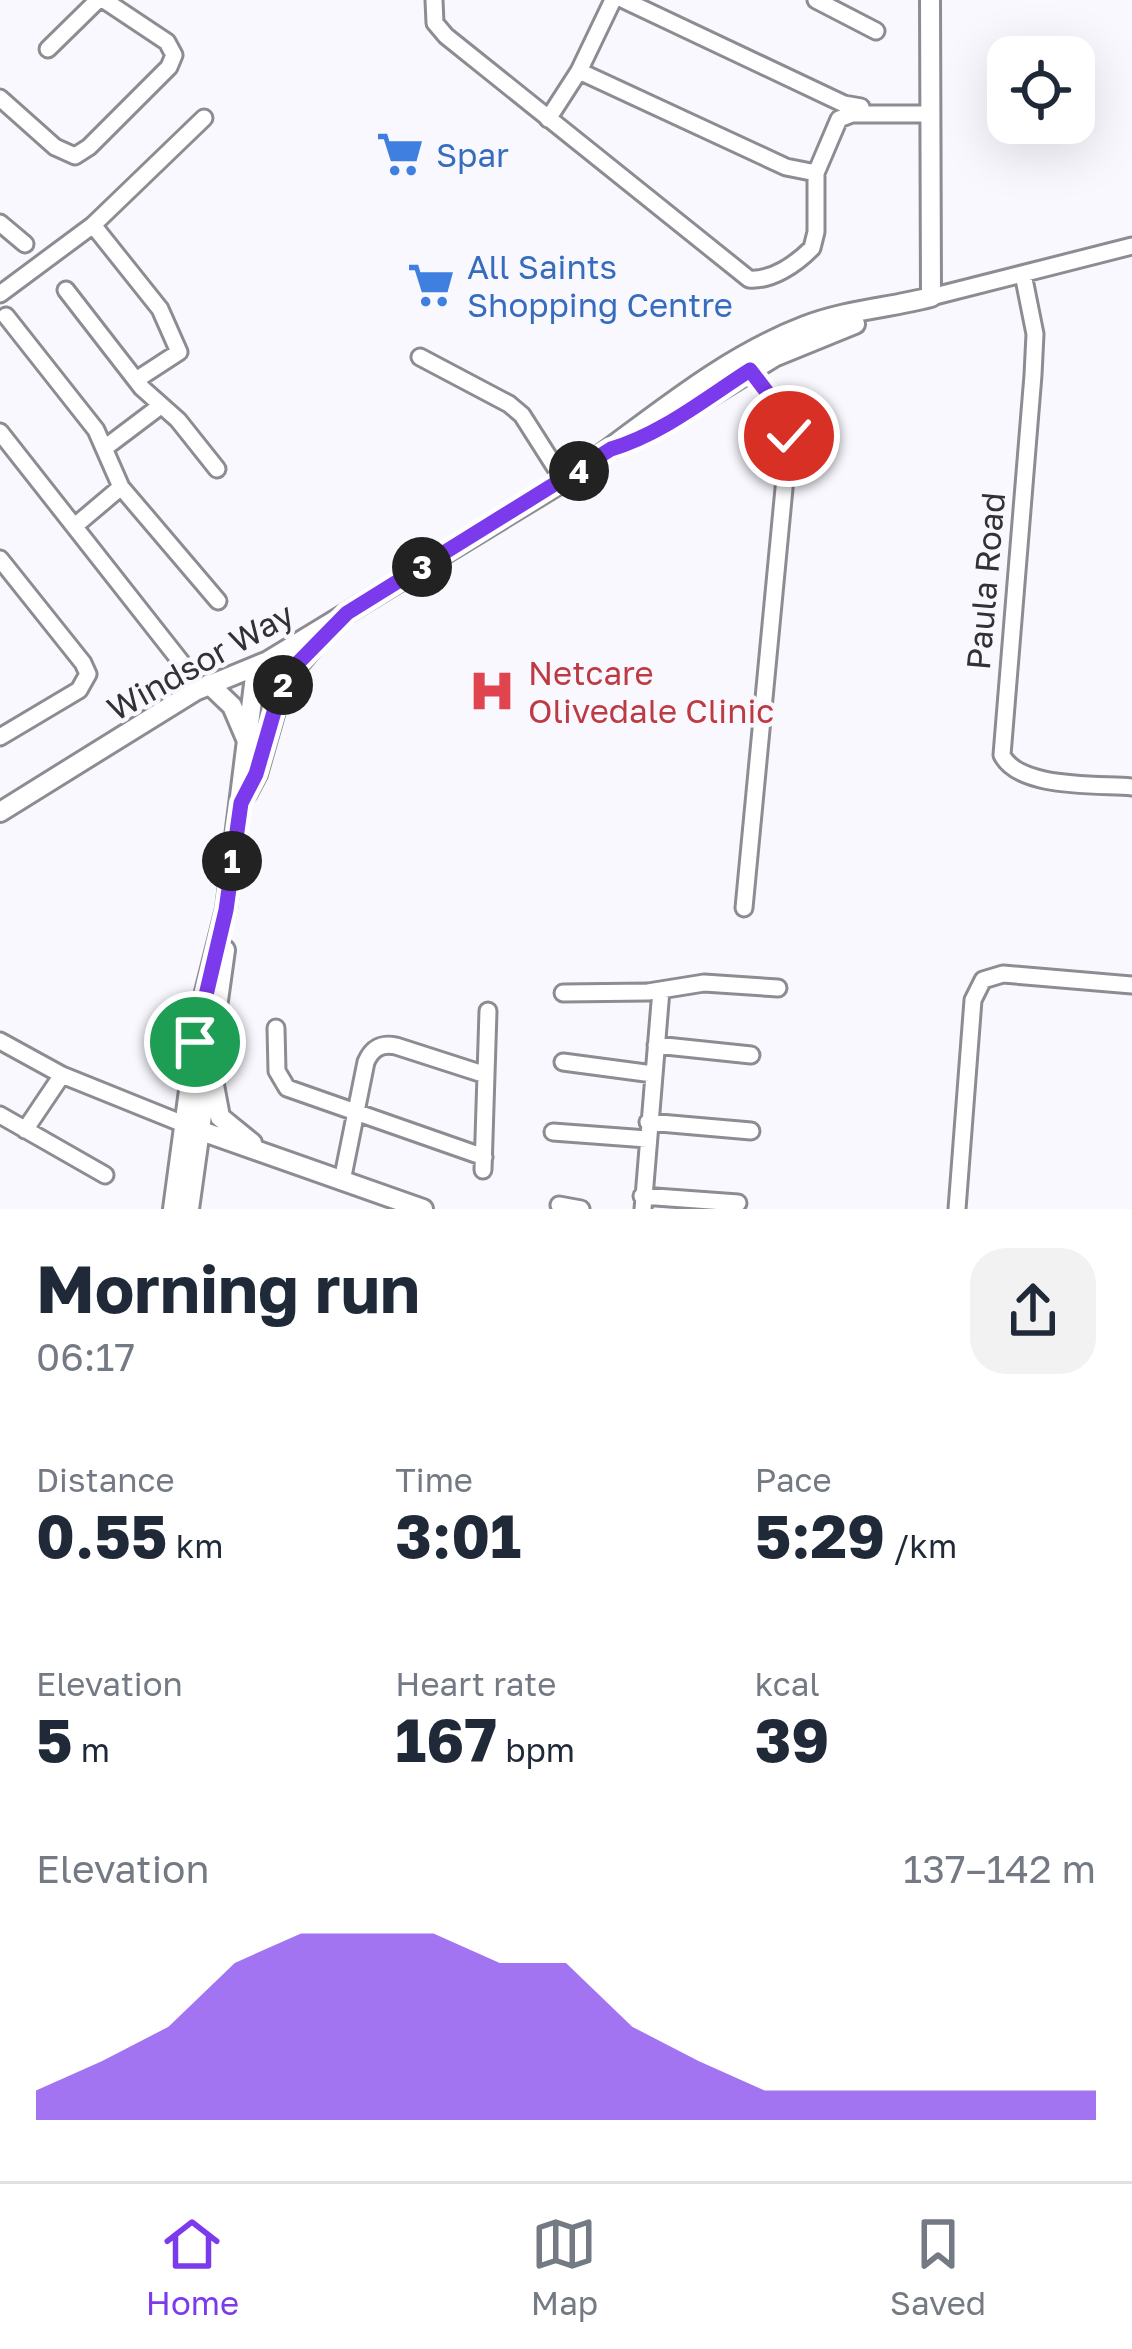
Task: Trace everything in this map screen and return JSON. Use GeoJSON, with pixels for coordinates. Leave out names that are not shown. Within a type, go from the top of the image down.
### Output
{"type":"FeatureCollection","features":[{"type":"Feature","properties":{"kind":"street"},"geometry":{"type":"LineString","coordinates":[[0,98],[62,152],[75,156],[89,148],[169,67],[174,55],[167,43],[101,0],[48,49]]}},
{"type":"Feature","properties":{"kind":"street"},"geometry":{"type":"LineString","coordinates":[[434,0],[440,30],[749,279],[777,273],[812,248],[816,173],[839,119],[857,111],[928,110]]}},
{"type":"Feature","properties":{"kind":"street"},"geometry":{"type":"LineString","coordinates":[[548,119],[579,71],[613,0]]}},
{"type":"Feature","properties":{"kind":"street"},"geometry":{"type":"LineString","coordinates":[[624,0],[857,111]]}},
{"type":"Feature","properties":{"kind":"street"},"geometry":{"type":"LineString","coordinates":[[816,0],[876,31]]}},
{"type":"Feature","properties":{"kind":"street"},"geometry":{"type":"LineString","coordinates":[[930,0],[931,297],[1132,246]]}},
{"type":"Feature","properties":{"kind":"street"},"geometry":{"type":"LineString","coordinates":[[579,71],[786,166],[816,173]]}},
{"type":"Feature","properties":{"kind":"street"},"geometry":{"type":"LineString","coordinates":[[829,97],[839,119]]}},
{"type":"Feature","properties":{"kind":"street"},"geometry":{"type":"LineString","coordinates":[[0,294],[93,225],[204,118]]}},
{"type":"Feature","properties":{"kind":"street"},"geometry":{"type":"LineString","coordinates":[[0,224],[25,244]]}},
{"type":"Feature","properties":{"kind":"street"},"geometry":{"type":"LineString","coordinates":[[93,225],[160,309],[179,352],[136,380]]}},
{"type":"Feature","properties":{"kind":"street","name":"Paula Road"},"geometry":{"type":"LineString","coordinates":[[1023,274],[1033,317],[1034,349],[1002,755],[1008,766],[1028,778],[1132,787]]}},
{"type":"Feature","properties":{"kind":"street"},"geometry":{"type":"LineString","coordinates":[[66,290],[136,380],[159,407],[178,420],[217,469]]}},
{"type":"Feature","properties":{"kind":"street","name":"Windsor Way"},"geometry":{"type":"LineString","coordinates":[[0,812],[202,687],[256,668],[611,449],[646,435],[745,363],[883,315],[892,307],[931,297]]}},
{"type":"Feature","properties":{"kind":"street"},"geometry":{"type":"LineString","coordinates":[[6,316],[106,447],[121,488],[218,601]]}},
{"type":"Feature","properties":{"kind":"street"},"geometry":{"type":"LineString","coordinates":[[420,357],[509,404],[522,416],[564,481]]}},
{"type":"Feature","properties":{"kind":"street"},"geometry":{"type":"LineString","coordinates":[[744,908],[789,436],[782,412],[745,363]]}},
{"type":"Feature","properties":{"kind":"street"},"geometry":{"type":"LineString","coordinates":[[106,447],[159,407]]}},
{"type":"Feature","properties":{"kind":"street"},"geometry":{"type":"LineString","coordinates":[[0,433],[202,687],[232,706],[248,746]]}},
{"type":"Feature","properties":{"kind":"street"},"geometry":{"type":"LineString","coordinates":[[76,525],[121,488]]}},
{"type":"Feature","properties":{"kind":"street"},"geometry":{"type":"LineString","coordinates":[[0,559],[88,674],[79,691],[0,737]]}},
{"type":"Feature","properties":{"kind":"street"},"geometry":{"type":"LineString","coordinates":[[241,803],[256,774],[284,683],[347,613]]}},
{"type":"Feature","properties":{"kind":"street"},"geometry":{"type":"LineString","coordinates":[[185,1206],[199,1016],[226,910],[256,668]]}},
{"type":"Feature","properties":{"kind":"street"},"geometry":{"type":"LineString","coordinates":[[193,1128],[212,1044],[228,930],[226,910]]}},
{"type":"Feature","properties":{"kind":"street"},"geometry":{"type":"LineString","coordinates":[[957,1209],[973,1000],[982,980],[1003,974],[1132,985]]}},
{"type":"Feature","properties":{"kind":"street"},"geometry":{"type":"LineString","coordinates":[[562,993],[661,990],[704,983],[778,988]]}},
{"type":"Feature","properties":{"kind":"street"},"geometry":{"type":"LineString","coordinates":[[661,990],[642,1202],[738,1203]]}},
{"type":"Feature","properties":{"kind":"street"},"geometry":{"type":"LineString","coordinates":[[276,1028],[281,1084],[484,1164],[488,1011]]}},
{"type":"Feature","properties":{"kind":"street"},"geometry":{"type":"LineString","coordinates":[[0,1041],[62,1075],[193,1128],[423,1209]]}},
{"type":"Feature","properties":{"kind":"street"},"geometry":{"type":"LineString","coordinates":[[212,1044],[220,1117],[272,1156]]}},
{"type":"Feature","properties":{"kind":"street"},"geometry":{"type":"LineString","coordinates":[[656,1045],[752,1055]]}},
{"type":"Feature","properties":{"kind":"street"},"geometry":{"type":"LineString","coordinates":[[342,1181],[366,1062],[378,1047],[396,1046],[486,1075]]}},
{"type":"Feature","properties":{"kind":"street"},"geometry":{"type":"LineString","coordinates":[[563,1062],[653,1074]]}},
{"type":"Feature","properties":{"kind":"street"},"geometry":{"type":"LineString","coordinates":[[62,1075],[9,1125],[105,1175]]}},
{"type":"Feature","properties":{"kind":"street"},"geometry":{"type":"LineString","coordinates":[[553,1132],[751,1131]]}},
{"type":"Feature","properties":{"kind":"street"},"geometry":{"type":"LineString","coordinates":[[185,1206],[207,1157],[245,1147]]}},
{"type":"Feature","properties":{"kind":"street"},"geometry":{"type":"LineString","coordinates":[[559,1205],[581,1209]]}},
{"type":"Feature","properties":{"kind":"place","name":"Spar"},"geometry":{"type":"Point","coordinates":[400,154]}},
{"type":"Feature","properties":{"kind":"place","name":"All Saints Shopping Centre"},"geometry":{"type":"Point","coordinates":[431,285]}},
{"type":"Feature","properties":{"kind":"place","name":"Netcare Olivedale Clinic"},"geometry":{"type":"Point","coordinates":[492,691]}},
{"type":"Feature","properties":{"kind":"route"},"geometry":{"type":"LineString","coordinates":[[195,1042],[226,910],[241,803],[256,774],[284,683],[306,653],[347,613],[611,449],[634,442],[750,370],[782,412],[789,436]]}}]}
